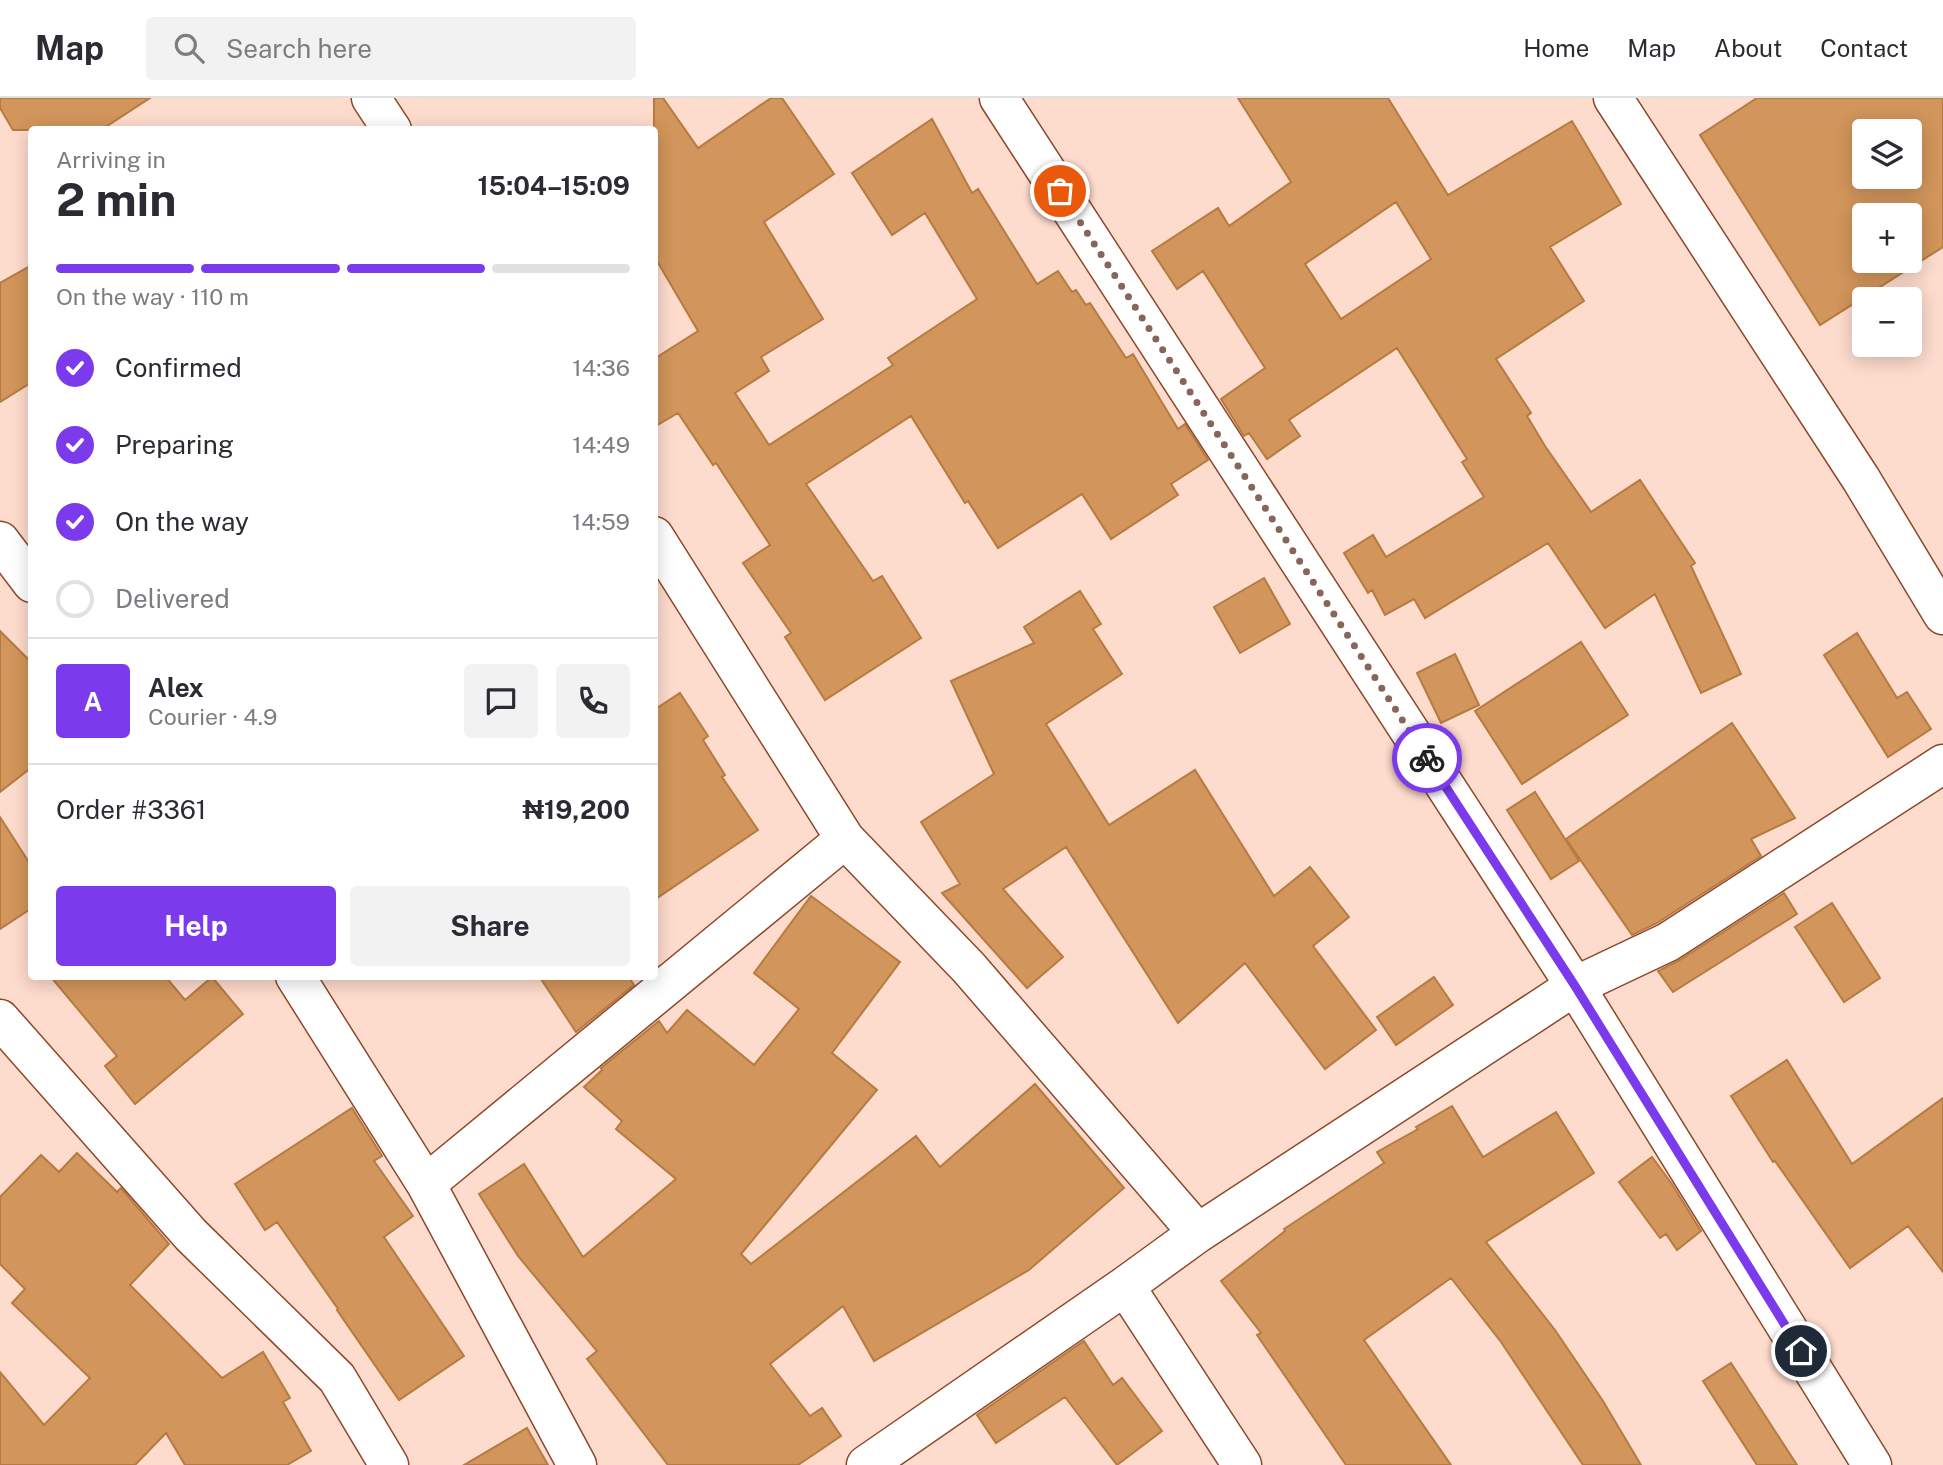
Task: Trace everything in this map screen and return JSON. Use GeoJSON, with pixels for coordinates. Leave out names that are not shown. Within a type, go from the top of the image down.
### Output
{"type":"FeatureCollection","features":[{"type":"Feature","properties":{"kind":"street"},"geometry":{"type":"LineString","coordinates":[[371,98],[389,126]]}},
{"type":"Feature","properties":{"kind":"street"},"geometry":{"type":"LineString","coordinates":[[999,98],[1575,986],[1872,1465]]}},
{"type":"Feature","properties":{"kind":"street"},"geometry":{"type":"LineString","coordinates":[[1613,98],[1861,479],[1943,615]]}},
{"type":"Feature","properties":{"kind":"street"},"geometry":{"type":"LineString","coordinates":[[0,541],[28,578]]}},
{"type":"Feature","properties":{"kind":"street"},"geometry":{"type":"LineString","coordinates":[[658,542],[845,839],[969,968],[1198,1233]]}},
{"type":"Feature","properties":{"kind":"street"},"geometry":{"type":"LineString","coordinates":[[866,1465],[1198,1233],[1575,986],[1668,942],[1943,764]]}},
{"type":"Feature","properties":{"kind":"street"},"geometry":{"type":"LineString","coordinates":[[426,1184],[845,839]]}},
{"type":"Feature","properties":{"kind":"street"},"geometry":{"type":"LineString","coordinates":[[298,980],[426,1184],[577,1465]]}},
{"type":"Feature","properties":{"kind":"street"},"geometry":{"type":"LineString","coordinates":[[0,1019],[191,1235],[337,1378],[389,1465]]}},
{"type":"Feature","properties":{"kind":"street"},"geometry":{"type":"LineString","coordinates":[[1125,1286],[1242,1465]]}},
{"type":"Feature","properties":{"kind":"building"},"geometry":{"type":"Polygon","coordinates":[[[0,98],[150,98],[107,126],[28,126],[28,130],[13,130],[0,108],[0,98]]]}},
{"type":"Feature","properties":{"kind":"building"},"geometry":{"type":"Polygon","coordinates":[[[654,98],[663,98],[698,148],[771,98],[782,98],[834,174],[764,222],[823,319],[761,357],[769,371],[735,393],[769,445],[893,365],[888,358],[977,299],[925,213],[892,235],[852,173],[932,119],[972,193],[978,189],[1037,284],[1058,271],[1072,292],[1076,290],[1086,305],[1090,303],[1126,358],[1133,354],[1178,429],[1185,424],[1208,460],[1171,484],[1178,495],[1111,539],[1082,494],[998,548],[968,501],[965,503],[911,416],[806,484],[873,581],[882,576],[921,638],[825,700],[785,637],[791,633],[743,563],[770,545],[716,463],[713,465],[678,413],[658,425],[658,356],[698,331],[658,263],[658,126],[654,126],[654,98]]]}},
{"type":"Feature","properties":{"kind":"building"},"geometry":{"type":"Polygon","coordinates":[[[1238,98],[1388,98],[1448,195],[1572,121],[1621,204],[1550,247],[1584,301],[1496,359],[1531,413],[1527,416],[1545,446],[1591,512],[1640,480],[1695,563],[1691,566],[1741,674],[1701,693],[1655,594],[1605,628],[1548,543],[1425,618],[1414,599],[1385,615],[1372,590],[1368,593],[1344,553],[1373,535],[1386,557],[1484,497],[1462,462],[1467,459],[1397,348],[1289,420],[1300,436],[1267,459],[1249,433],[1244,436],[1221,399],[1265,368],[1203,271],[1177,289],[1152,251],[1218,208],[1229,226],[1291,182],[1238,98]],[[1396,202],[1305,264],[1341,319],[1431,259],[1396,202]]]}},
{"type":"Feature","properties":{"kind":"building"},"geometry":{"type":"Polygon","coordinates":[[[1757,98],[1943,98],[1943,247],[1922,260],[1922,203],[1852,203],[1852,273],[1902,273],[1880,287],[1852,287],[1852,305],[1820,325],[1700,135],[1757,98]]]}},
{"type":"Feature","properties":{"kind":"building"},"geometry":{"type":"Polygon","coordinates":[[[28,267],[28,384],[0,402],[0,283],[28,267]]]}},
{"type":"Feature","properties":{"kind":"building"},"geometry":{"type":"Polygon","coordinates":[[[1264,578],[1290,624],[1240,653],[1214,607],[1264,578]]]}},
{"type":"Feature","properties":{"kind":"building"},"geometry":{"type":"Polygon","coordinates":[[[1080,591],[1101,624],[1093,629],[1122,674],[1046,724],[1109,825],[1195,770],[1274,896],[1310,867],[1349,917],[1313,946],[1376,1030],[1325,1069],[1245,963],[1178,1023],[1066,847],[1003,889],[1063,957],[1027,988],[942,893],[960,884],[921,822],[994,774],[951,681],[1034,643],[1024,627],[1080,591]]]}},
{"type":"Feature","properties":{"kind":"building"},"geometry":{"type":"Polygon","coordinates":[[[0,631],[28,659],[28,770],[0,792],[0,631]]]}},
{"type":"Feature","properties":{"kind":"building"},"geometry":{"type":"Polygon","coordinates":[[[1857,633],[1897,698],[1907,692],[1931,729],[1888,757],[1824,655],[1857,633]]]}},
{"type":"Feature","properties":{"kind":"building"},"geometry":{"type":"Polygon","coordinates":[[[1581,642],[1628,715],[1522,784],[1475,711],[1581,642]]]}},
{"type":"Feature","properties":{"kind":"building"},"geometry":{"type":"Polygon","coordinates":[[[1455,654],[1479,705],[1441,723],[1417,673],[1455,654]]]}},
{"type":"Feature","properties":{"kind":"building"},"geometry":{"type":"Polygon","coordinates":[[[680,693],[708,736],[703,740],[725,775],[722,777],[758,830],[658,897],[658,707],[680,693]]]}},
{"type":"Feature","properties":{"kind":"building"},"geometry":{"type":"Polygon","coordinates":[[[1732,723],[1795,818],[1751,839],[1761,856],[1657,923],[1632,935],[1566,839],[1732,723]]]}},
{"type":"Feature","properties":{"kind":"building"},"geometry":{"type":"Polygon","coordinates":[[[1535,792],[1579,861],[1551,879],[1507,810],[1535,792]]]}},
{"type":"Feature","properties":{"kind":"building"},"geometry":{"type":"Polygon","coordinates":[[[0,817],[28,861],[28,911],[0,929],[0,817]]]}},
{"type":"Feature","properties":{"kind":"building"},"geometry":{"type":"Polygon","coordinates":[[[1784,893],[1797,914],[1673,992],[1658,971],[1680,960],[1784,893]]]}},
{"type":"Feature","properties":{"kind":"building"},"geometry":{"type":"Polygon","coordinates":[[[811,896],[900,962],[832,1053],[877,1090],[741,1254],[751,1264],[916,1136],[940,1167],[1035,1084],[1124,1188],[1029,1270],[874,1361],[843,1306],[770,1364],[810,1416],[822,1408],[841,1436],[798,1465],[668,1465],[587,1359],[597,1351],[518,1256],[479,1194],[524,1164],[583,1257],[676,1179],[616,1129],[622,1121],[584,1087],[601,1068],[659,1021],[667,1033],[687,1010],[754,1065],[799,1009],[754,973],[811,896]]]}},
{"type":"Feature","properties":{"kind":"building"},"geometry":{"type":"Polygon","coordinates":[[[1832,903],[1880,978],[1844,1002],[1795,927],[1832,903]]]}},
{"type":"Feature","properties":{"kind":"building"},"geometry":{"type":"Polygon","coordinates":[[[1434,977],[1453,1005],[1396,1045],[1377,1017],[1434,977]]]}},
{"type":"Feature","properties":{"kind":"building"},"geometry":{"type":"Polygon","coordinates":[[[53,980],[168,980],[185,1000],[208,980],[215,980],[243,1014],[135,1104],[105,1066],[117,1056],[53,980]]]}},
{"type":"Feature","properties":{"kind":"building"},"geometry":{"type":"Polygon","coordinates":[[[542,980],[631,980],[634,985],[576,1032],[542,980]]]}},
{"type":"Feature","properties":{"kind":"building"},"geometry":{"type":"Polygon","coordinates":[[[1787,1060],[1852,1164],[1943,1098],[1943,1272],[1908,1226],[1850,1268],[1775,1161],[1773,1162],[1731,1096],[1787,1060]]]}},
{"type":"Feature","properties":{"kind":"building"},"geometry":{"type":"Polygon","coordinates":[[[1452,1106],[1483,1157],[1556,1112],[1594,1173],[1486,1242],[1555,1330],[1603,1401],[1641,1465],[1583,1465],[1501,1342],[1451,1278],[1364,1340],[1451,1465],[1346,1465],[1257,1335],[1261,1333],[1221,1281],[1285,1231],[1284,1229],[1384,1163],[1377,1152],[1452,1106]]]}},
{"type":"Feature","properties":{"kind":"building"},"geometry":{"type":"Polygon","coordinates":[[[352,1108],[382,1156],[374,1161],[413,1216],[384,1237],[464,1356],[399,1400],[277,1222],[265,1230],[235,1184],[352,1108]]]}},
{"type":"Feature","properties":{"kind":"building"},"geometry":{"type":"Polygon","coordinates":[[[77,1153],[117,1192],[121,1188],[169,1244],[130,1285],[222,1378],[263,1352],[290,1398],[283,1402],[311,1451],[287,1465],[185,1465],[166,1433],[135,1465],[0,1465],[0,1372],[44,1425],[90,1378],[12,1303],[25,1289],[0,1264],[0,1197],[41,1155],[59,1172],[77,1153]]]}},
{"type":"Feature","properties":{"kind":"building"},"geometry":{"type":"Polygon","coordinates":[[[1652,1157],[1701,1231],[1677,1250],[1666,1234],[1660,1238],[1619,1182],[1652,1157]]]}},
{"type":"Feature","properties":{"kind":"building"},"geometry":{"type":"Polygon","coordinates":[[[1084,1341],[1113,1385],[1122,1378],[1162,1431],[1117,1465],[1065,1397],[996,1443],[977,1415],[1084,1341]]]}},
{"type":"Feature","properties":{"kind":"building"},"geometry":{"type":"Polygon","coordinates":[[[1731,1363],[1797,1465],[1757,1465],[1703,1381],[1731,1363]]]}},
{"type":"Feature","properties":{"kind":"building"},"geometry":{"type":"Polygon","coordinates":[[[527,1428],[548,1465],[464,1465],[527,1428]]]}},
{"type":"Feature","properties":{"kind":"way so far"},"geometry":{"type":"LineString","coordinates":[[1060,191],[1427,758]]}},
{"type":"Feature","properties":{"kind":"route"},"geometry":{"type":"LineString","coordinates":[[1427,758],[1575,986],[1801,1351]]}}]}
